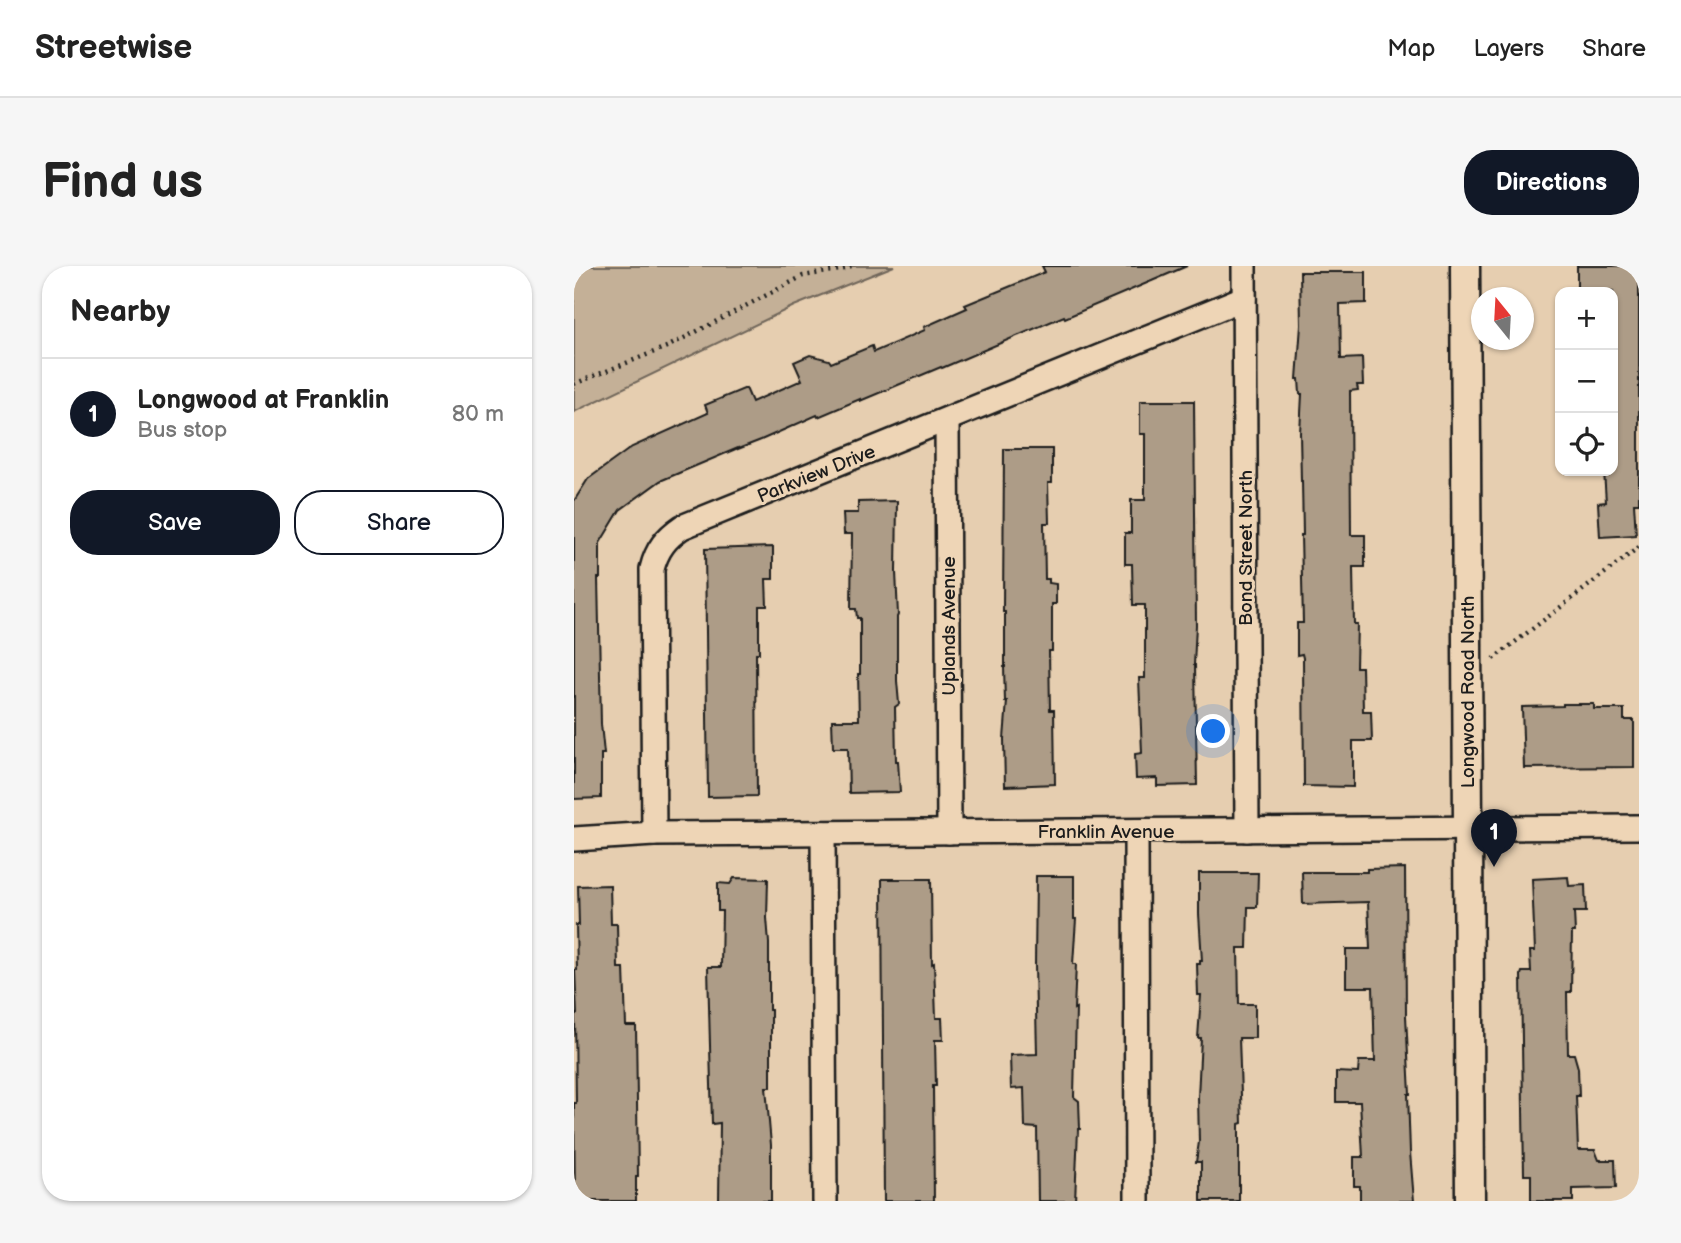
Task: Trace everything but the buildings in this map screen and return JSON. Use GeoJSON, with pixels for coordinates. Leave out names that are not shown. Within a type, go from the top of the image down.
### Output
{"type":"FeatureCollection","features":[{"type":"Feature","properties":{"kind":"street","name":"Bond Street North"},"geometry":{"type":"LineString","coordinates":[[1244,266],[1247,830]]}},
{"type":"Feature","properties":{"kind":"street","name":"Longwood Road North"},"geometry":{"type":"LineString","coordinates":[[1465,266],[1470,1201]]}},
{"type":"Feature","properties":{"kind":"street","name":"Parkview Drive"},"geometry":{"type":"LineString","coordinates":[[653,834],[652,569],[655,557],[670,535],[682,527],[1244,298]]}},
{"type":"Feature","properties":{"kind":"street","name":"Uplands Avenue"},"geometry":{"type":"LineString","coordinates":[[947,420],[949,832]]}},
{"type":"Feature","properties":{"kind":"street","name":"Franklin Avenue"},"geometry":{"type":"LineString","coordinates":[[574,839],[653,834],[1639,827]]}},
{"type":"Feature","properties":{"kind":"street"},"geometry":{"type":"LineString","coordinates":[[1136,831],[1137,1201]]}},
{"type":"Feature","properties":{"kind":"street"},"geometry":{"type":"LineString","coordinates":[[823,833],[825,1201]]}},
{"type":"Feature","properties":{"kind":"path"},"geometry":{"type":"LineString","coordinates":[[574,384],[668,346],[803,276],[851,266]]}},
{"type":"Feature","properties":{"kind":"path"},"geometry":{"type":"LineString","coordinates":[[1467,670],[1493,659],[1639,547]]}},
{"type":"Feature","properties":{"kind":"shaded area"},"geometry":{"type":"Polygon","coordinates":[[[574,266],[894,266],[794,306],[574,412],[574,266]]]}},
{"type":"Feature","properties":{"kind":"place","name":"Longwood at Franklin"},"geometry":{"type":"Point","coordinates":[1494,867]}}]}
